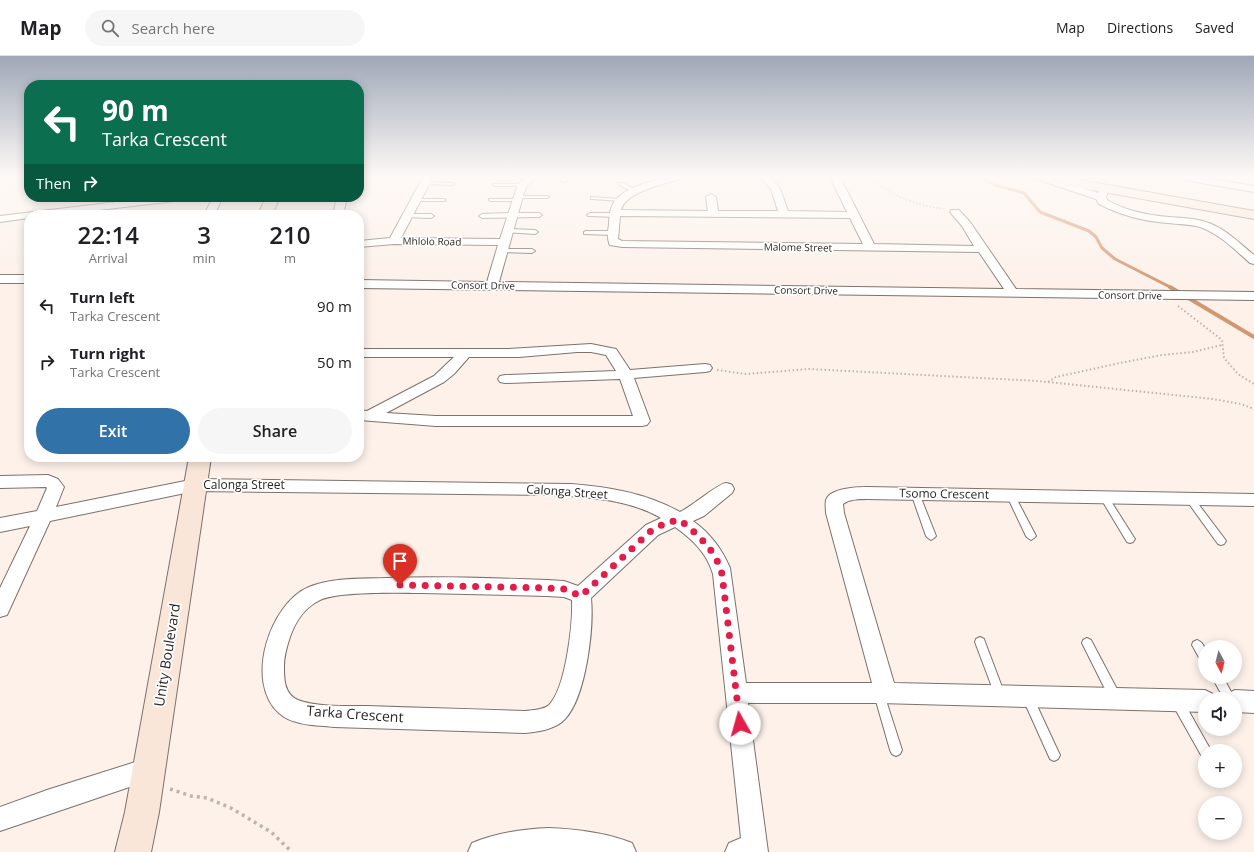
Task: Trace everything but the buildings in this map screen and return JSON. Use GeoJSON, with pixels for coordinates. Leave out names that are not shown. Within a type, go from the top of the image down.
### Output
{"type":"FeatureCollection","features":[{"type":"Feature","properties":{"kind":"street"},"geometry":{"type":"LineString","coordinates":[[614,238],[616,214]]}},
{"type":"Feature","properties":{"kind":"street"},"geometry":{"type":"LineString","coordinates":[[794,214],[853,215],[870,248]]}},
{"type":"Feature","properties":{"kind":"street"},"geometry":{"type":"LineString","coordinates":[[957,214],[966,224],[982,250],[1013,293]]}},
{"type":"Feature","properties":{"kind":"street"},"geometry":{"type":"LineString","coordinates":[[1137,214],[1176,221],[1194,222],[1206,226],[1249,253],[1254,261]]}},
{"type":"Feature","properties":{"kind":"street"},"geometry":{"type":"LineString","coordinates":[[0,219],[24,216]]}},
{"type":"Feature","properties":{"kind":"street"},"geometry":{"type":"LineString","coordinates":[[394,241],[407,216]]}},
{"type":"Feature","properties":{"kind":"street"},"geometry":{"type":"LineString","coordinates":[[492,285],[513,216]]}},
{"type":"Feature","properties":{"kind":"street","name":"Malome Street"},"geometry":{"type":"LineString","coordinates":[[614,238],[622,244],[982,250]]}},
{"type":"Feature","properties":{"kind":"street","name":"Mhlolo Road"},"geometry":{"type":"LineString","coordinates":[[364,244],[394,241],[504,247]]}},
{"type":"Feature","properties":{"kind":"street"},"geometry":{"type":"LineString","coordinates":[[0,279],[24,280]]}},
{"type":"Feature","properties":{"kind":"street","name":"Consort Drive"},"geometry":{"type":"LineString","coordinates":[[364,284],[1254,296]]}},
{"type":"Feature","properties":{"kind":"street"},"geometry":{"type":"LineString","coordinates":[[364,353],[531,352],[587,348],[601,349],[611,352],[615,356],[635,398],[642,421],[436,421],[383,418],[364,415]]}},
{"type":"Feature","properties":{"kind":"street"},"geometry":{"type":"LineString","coordinates":[[531,352],[533,378]]}},
{"type":"Feature","properties":{"kind":"street"},"geometry":{"type":"LineString","coordinates":[[364,415],[439,379],[449,371],[465,353]]}},
{"type":"Feature","properties":{"kind":"street"},"geometry":{"type":"LineString","coordinates":[[505,380],[624,375],[705,368]]}},
{"type":"Feature","properties":{"kind":"street","name":"Unity Boulevard"},"geometry":{"type":"LineString","coordinates":[[133,852],[142,812],[199,462]]}},
{"type":"Feature","properties":{"kind":"street"},"geometry":{"type":"LineString","coordinates":[[0,482],[41,480],[52,483],[56,487],[0,609]]}},
{"type":"Feature","properties":{"kind":"street","name":"Calonga Street"},"geometry":{"type":"LineString","coordinates":[[0,525],[195,485],[388,486],[599,492],[627,497],[648,503],[680,520],[699,536],[720,564],[737,693],[749,850]]}},
{"type":"Feature","properties":{"kind":"street"},"geometry":{"type":"LineString","coordinates":[[581,596],[652,530],[668,522],[680,520],[698,510],[726,489]]}},
{"type":"Feature","properties":{"kind":"street","name":"Tsomo Crescent"},"geometry":{"type":"LineString","coordinates":[[882,693],[835,513],[834,501],[839,497],[854,493],[1254,500]]}},
{"type":"Feature","properties":{"kind":"street","name":"Tarka Crescent"},"geometry":{"type":"LineString","coordinates":[[400,585],[564,589],[581,596],[581,628],[571,684],[566,699],[557,712],[538,720],[525,722],[500,722],[315,714],[286,706],[277,693],[273,677],[273,659],[282,626],[302,600],[314,593],[332,588],[400,585]]}},
{"type":"Feature","properties":{"kind":"street"},"geometry":{"type":"LineString","coordinates":[[737,693],[882,693],[1198,701]]}},
{"type":"Feature","properties":{"kind":"street"},"geometry":{"type":"LineString","coordinates":[[1242,702],[1254,702]]}},
{"type":"Feature","properties":{"kind":"street"},"geometry":{"type":"LineString","coordinates":[[0,819],[47,802],[147,777]]}},
{"type":"Feature","properties":{"kind":"street"},"geometry":{"type":"LineString","coordinates":[[481,852],[500,847],[543,841],[572,842],[623,852]]}},
{"type":"Feature","properties":{"kind":"lane"},"geometry":{"type":"LineString","coordinates":[[590,215],[612,214]]}},
{"type":"Feature","properties":{"kind":"lane"},"geometry":{"type":"LineString","coordinates":[[482,216],[539,215]]}},
{"type":"Feature","properties":{"kind":"lane"},"geometry":{"type":"LineString","coordinates":[[407,216],[431,216]]}},
{"type":"Feature","properties":{"kind":"lane"},"geometry":{"type":"LineString","coordinates":[[508,231],[535,232]]}},
{"type":"Feature","properties":{"kind":"lane"},"geometry":{"type":"LineString","coordinates":[[586,233],[614,238]]}},
{"type":"Feature","properties":{"kind":"lane"},"geometry":{"type":"LineString","coordinates":[[504,247],[532,251]]}},
{"type":"Feature","properties":{"kind":"lane"},"geometry":{"type":"LineString","coordinates":[[915,494],[931,536]]}},
{"type":"Feature","properties":{"kind":"lane"},"geometry":{"type":"LineString","coordinates":[[1011,496],[1031,536]]}},
{"type":"Feature","properties":{"kind":"lane"},"geometry":{"type":"LineString","coordinates":[[1104,497],[1130,539]]}},
{"type":"Feature","properties":{"kind":"lane"},"geometry":{"type":"LineString","coordinates":[[1190,499],[1222,541]]}},
{"type":"Feature","properties":{"kind":"lane"},"geometry":{"type":"LineString","coordinates":[[980,642],[1000,696]]}},
{"type":"Feature","properties":{"kind":"lane"},"geometry":{"type":"LineString","coordinates":[[1087,643],[1115,699]]}},
{"type":"Feature","properties":{"kind":"lane"},"geometry":{"type":"LineString","coordinates":[[882,693],[896,750]]}},
{"type":"Feature","properties":{"kind":"lane"},"geometry":{"type":"LineString","coordinates":[[1027,696],[1054,755]]}},
{"type":"Feature","properties":{"kind":"lane"},"geometry":{"type":"LineString","coordinates":[[1176,700],[1201,744]]}},
{"type":"Feature","properties":{"kind":"path"},"geometry":{"type":"LineString","coordinates":[[1158,295],[1172,302],[1216,334],[1222,340],[1224,358],[1238,374],[1254,384]]}},
{"type":"Feature","properties":{"kind":"path"},"geometry":{"type":"LineString","coordinates":[[1048,382],[1056,377],[1120,363],[1162,355],[1193,352],[1222,345]]}},
{"type":"Feature","properties":{"kind":"path"},"geometry":{"type":"LineString","coordinates":[[705,368],[746,374],[809,369],[1048,382],[1213,399],[1241,404],[1254,409]]}},
{"type":"Feature","properties":{"kind":"path"},"geometry":{"type":"LineString","coordinates":[[147,777],[165,787],[191,796],[208,798],[231,808],[271,832],[292,852]]}},
{"type":"Feature","properties":{"kind":"waterway"},"geometry":{"type":"LineString","coordinates":[[1046,214],[1089,231],[1096,237],[1102,248],[1115,259],[1172,288]]}},
{"type":"Feature","properties":{"kind":"waterway"},"geometry":{"type":"LineString","coordinates":[[1170,287],[1254,337]]}},
{"type":"Feature","properties":{"kind":"route"},"geometry":{"type":"LineString","coordinates":[[400,585],[564,589],[581,596],[645,535],[668,522],[680,520],[699,536],[720,564],[732,649],[740,724]]}}]}
